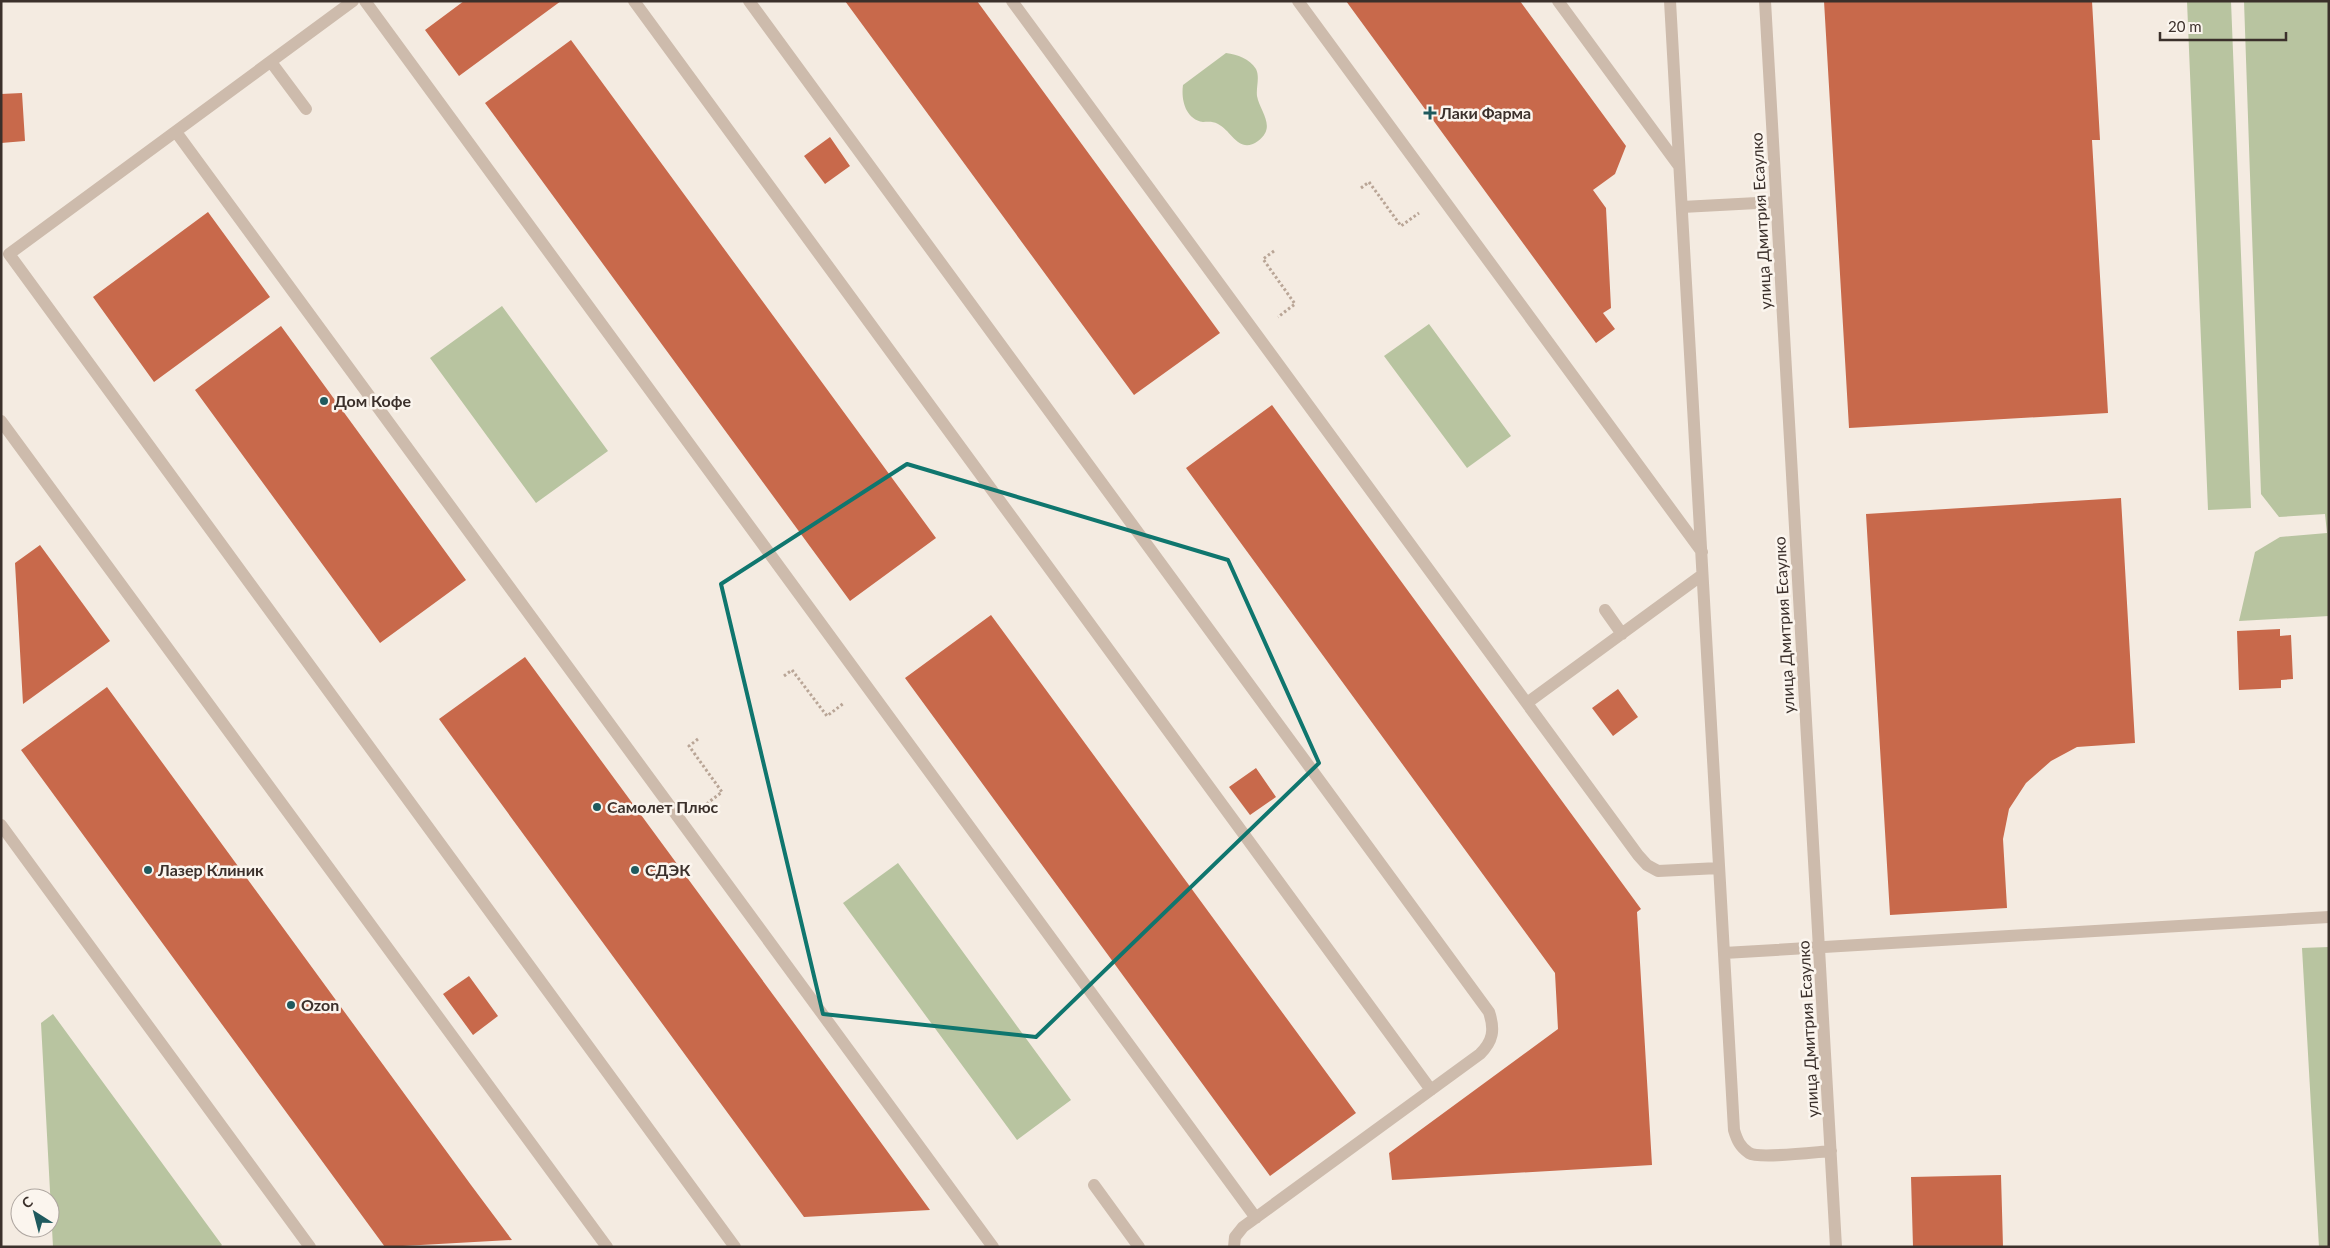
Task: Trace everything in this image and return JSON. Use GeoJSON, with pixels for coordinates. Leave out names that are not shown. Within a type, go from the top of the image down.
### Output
{"type":"FeatureCollection","features":[{"type":"Feature","properties":{"kind":"street"},"geometry":{"type":"LineString","coordinates":[[354,1],[5,255],[735,1247]]}},
{"type":"Feature","properties":{"kind":"street"},"geometry":{"type":"LineString","coordinates":[[365,1],[1256,1218]]}},
{"type":"Feature","properties":{"kind":"street"},"geometry":{"type":"LineString","coordinates":[[634,1],[1431,1090]]}},
{"type":"Feature","properties":{"kind":"street"},"geometry":{"type":"LineString","coordinates":[[749,1],[1489,1012],[1494,1027],[1490,1044],[1431,1090],[1243,1227],[1235,1238],[1234,1247]]}},
{"type":"Feature","properties":{"kind":"street"},"geometry":{"type":"LineString","coordinates":[[1012,1],[1646,865],[1658,871],[1719,868]]}},
{"type":"Feature","properties":{"kind":"street"},"geometry":{"type":"LineString","coordinates":[[1298,1],[1702,552]]}},
{"type":"Feature","properties":{"kind":"street"},"geometry":{"type":"LineString","coordinates":[[1558,1],[1679,166]]}},
{"type":"Feature","properties":{"kind":"street"},"geometry":{"type":"LineString","coordinates":[[1670,1],[1734,1130],[1739,1145],[1750,1154],[1764,1155],[1831,1151]]}},
{"type":"Feature","properties":{"kind":"street","name":"улица Дмитрия Есаулко"},"geometry":{"type":"LineString","coordinates":[[1765,1],[1836,1247]]}},
{"type":"Feature","properties":{"kind":"street"},"geometry":{"type":"LineString","coordinates":[[271,62],[306,109]]}},
{"type":"Feature","properties":{"kind":"street"},"geometry":{"type":"LineString","coordinates":[[176,132],[993,1247]]}},
{"type":"Feature","properties":{"kind":"street"},"geometry":{"type":"LineString","coordinates":[[1682,207],[1776,202]]}},
{"type":"Feature","properties":{"kind":"street"},"geometry":{"type":"LineString","coordinates":[[1,421],[607,1247]]}},
{"type":"Feature","properties":{"kind":"street"},"geometry":{"type":"LineString","coordinates":[[1527,703],[1702,575]]}},
{"type":"Feature","properties":{"kind":"street"},"geometry":{"type":"LineString","coordinates":[[1604,610],[1622,634]]}},
{"type":"Feature","properties":{"kind":"street"},"geometry":{"type":"LineString","coordinates":[[1,825],[310,1247]]}},
{"type":"Feature","properties":{"kind":"street"},"geometry":{"type":"LineString","coordinates":[[1724,953],[2329,917]]}},
{"type":"Feature","properties":{"kind":"street"},"geometry":{"type":"LineString","coordinates":[[1094,1186],[1139,1247]]}},
{"type":"Feature","properties":{"kind":"path"},"geometry":{"type":"LineString","coordinates":[[1360,188],[1369,182],[1401,226]]}},
{"type":"Feature","properties":{"kind":"path"},"geometry":{"type":"LineString","coordinates":[[1274,251],[1263,259],[1295,304]]}},
{"type":"Feature","properties":{"kind":"path"},"geometry":{"type":"LineString","coordinates":[[784,676],[792,670],[827,716]]}},
{"type":"Feature","properties":{"kind":"path"},"geometry":{"type":"LineString","coordinates":[[698,739],[689,746],[722,792]]}},
{"type":"Feature","properties":{"kind":"highlighted area"},"geometry":{"type":"Polygon","coordinates":[[[907,464],[1228,560],[1319,763],[1036,1037],[823,1014],[721,584],[907,464]]]}},
{"type":"Feature","properties":{"kind":"green space"},"geometry":{"type":"Polygon","coordinates":[[[2187,1],[2231,1],[2251,508],[2208,510],[2187,1]]]}},
{"type":"Feature","properties":{"kind":"green space"},"geometry":{"type":"Polygon","coordinates":[[[2244,1],[2329,1],[2329,616],[2239,621],[2255,552],[2280,537],[2327,533],[2325,514],[2279,517],[2261,494],[2244,1]]]}},
{"type":"Feature","properties":{"kind":"green space"},"geometry":{"type":"Polygon","coordinates":[[[1226,53],[1247,60],[1257,72],[1257,96],[1267,125],[1264,136],[1251,145],[1241,144],[1218,124],[1197,120],[1185,108],[1183,85],[1226,53]]]}},
{"type":"Feature","properties":{"kind":"green space"},"geometry":{"type":"Polygon","coordinates":[[[502,306],[608,451],[536,503],[430,358],[502,306]]]}},
{"type":"Feature","properties":{"kind":"green space"},"geometry":{"type":"Polygon","coordinates":[[[1429,324],[1511,436],[1467,468],[1384,356],[1429,324]]]}},
{"type":"Feature","properties":{"kind":"green space"},"geometry":{"type":"Polygon","coordinates":[[[898,863],[1071,1100],[1017,1140],[843,903],[898,863]]]}},
{"type":"Feature","properties":{"kind":"green space"},"geometry":{"type":"Polygon","coordinates":[[[2329,947],[2329,1247],[2319,1247],[2302,948],[2329,947]]]}},
{"type":"Feature","properties":{"kind":"green space"},"geometry":{"type":"Polygon","coordinates":[[[53,1014],[222,1245],[220,1247],[53,1247],[53,1238],[60,1238],[60,1188],[50,1188],[41,1023],[53,1014]]]}},
{"type":"Feature","properties":{"kind":"building"},"geometry":{"type":"Polygon","coordinates":[[[464,1],[561,1],[459,76],[425,30],[464,1]]]}},
{"type":"Feature","properties":{"kind":"building"},"geometry":{"type":"Polygon","coordinates":[[[845,1],[977,1],[1220,333],[1134,395],[845,1]]]}},
{"type":"Feature","properties":{"kind":"building"},"geometry":{"type":"Polygon","coordinates":[[[1346,1],[1520,1],[1626,146],[1615,174],[1593,190],[1606,208],[1611,308],[1603,313],[1615,329],[1596,343],[1346,1]]]}},
{"type":"Feature","properties":{"kind":"building"},"geometry":{"type":"Polygon","coordinates":[[[1824,1],[2092,1],[2100,140],[2092,140],[2108,413],[1849,428],[1824,1]]]}},
{"type":"Feature","properties":{"kind":"building"},"geometry":{"type":"Polygon","coordinates":[[[571,40],[936,538],[850,601],[485,103],[571,40]]]}},
{"type":"Feature","properties":{"kind":"building"},"geometry":{"type":"Polygon","coordinates":[[[22,93],[25,141],[1,143],[1,94],[22,93]]]}},
{"type":"Feature","properties":{"kind":"building"},"geometry":{"type":"Polygon","coordinates":[[[830,137],[850,166],[825,184],[804,156],[830,137]]]}},
{"type":"Feature","properties":{"kind":"building"},"geometry":{"type":"Polygon","coordinates":[[[208,212],[270,297],[154,382],[93,297],[208,212]]]}},
{"type":"Feature","properties":{"kind":"building"},"geometry":{"type":"Polygon","coordinates":[[[281,326],[466,580],[380,643],[195,390],[281,326]]]}},
{"type":"Feature","properties":{"kind":"building"},"geometry":{"type":"Polygon","coordinates":[[[1272,405],[1641,909],[1637,912],[1652,1165],[1392,1180],[1389,1153],[1558,1029],[1555,973],[1186,468],[1272,405]]]}},
{"type":"Feature","properties":{"kind":"building"},"geometry":{"type":"Polygon","coordinates":[[[2121,498],[2135,743],[2077,747],[2051,761],[2026,783],[2009,809],[2003,839],[2007,908],[1890,915],[1866,514],[2121,498]]]}},
{"type":"Feature","properties":{"kind":"building"},"geometry":{"type":"Polygon","coordinates":[[[40,545],[110,641],[23,704],[15,563],[40,545]]]}},
{"type":"Feature","properties":{"kind":"building"},"geometry":{"type":"Polygon","coordinates":[[[991,615],[1356,1113],[1270,1176],[905,678],[991,615]]]}},
{"type":"Feature","properties":{"kind":"building"},"geometry":{"type":"Polygon","coordinates":[[[2280,629],[2280,636],[2291,635],[2293,679],[2281,680],[2281,688],[2239,690],[2237,631],[2280,629]]]}},
{"type":"Feature","properties":{"kind":"building"},"geometry":{"type":"Polygon","coordinates":[[[525,657],[930,1210],[804,1217],[439,719],[525,657]]]}},
{"type":"Feature","properties":{"kind":"building"},"geometry":{"type":"Polygon","coordinates":[[[107,687],[512,1240],[385,1247],[21,750],[107,687]]]}},
{"type":"Feature","properties":{"kind":"building"},"geometry":{"type":"Polygon","coordinates":[[[1618,689],[1638,717],[1613,736],[1592,708],[1618,689]]]}},
{"type":"Feature","properties":{"kind":"building"},"geometry":{"type":"Polygon","coordinates":[[[1256,768],[1276,797],[1250,815],[1229,787],[1256,768]]]}},
{"type":"Feature","properties":{"kind":"building"},"geometry":{"type":"Polygon","coordinates":[[[469,976],[498,1016],[473,1035],[443,994],[469,976]]]}},
{"type":"Feature","properties":{"kind":"building"},"geometry":{"type":"Polygon","coordinates":[[[2001,1175],[2003,1247],[1913,1247],[1911,1177],[2001,1175]]]}},
{"type":"Feature","properties":{"kind":"place","name":"Лаки Фарма"},"geometry":{"type":"Point","coordinates":[1430,113]}},
{"type":"Feature","properties":{"kind":"place","name":"Дом Кофе"},"geometry":{"type":"Point","coordinates":[324,401]}},
{"type":"Feature","properties":{"kind":"place","name":"Самолет Плюс"},"geometry":{"type":"Point","coordinates":[597,807]}},
{"type":"Feature","properties":{"kind":"place","name":"Лазер Клиник"},"geometry":{"type":"Point","coordinates":[148,870]}},
{"type":"Feature","properties":{"kind":"place","name":"СДЭК"},"geometry":{"type":"Point","coordinates":[635,870]}},
{"type":"Feature","properties":{"kind":"place","name":"Ozon"},"geometry":{"type":"Point","coordinates":[291,1005]}}]}
